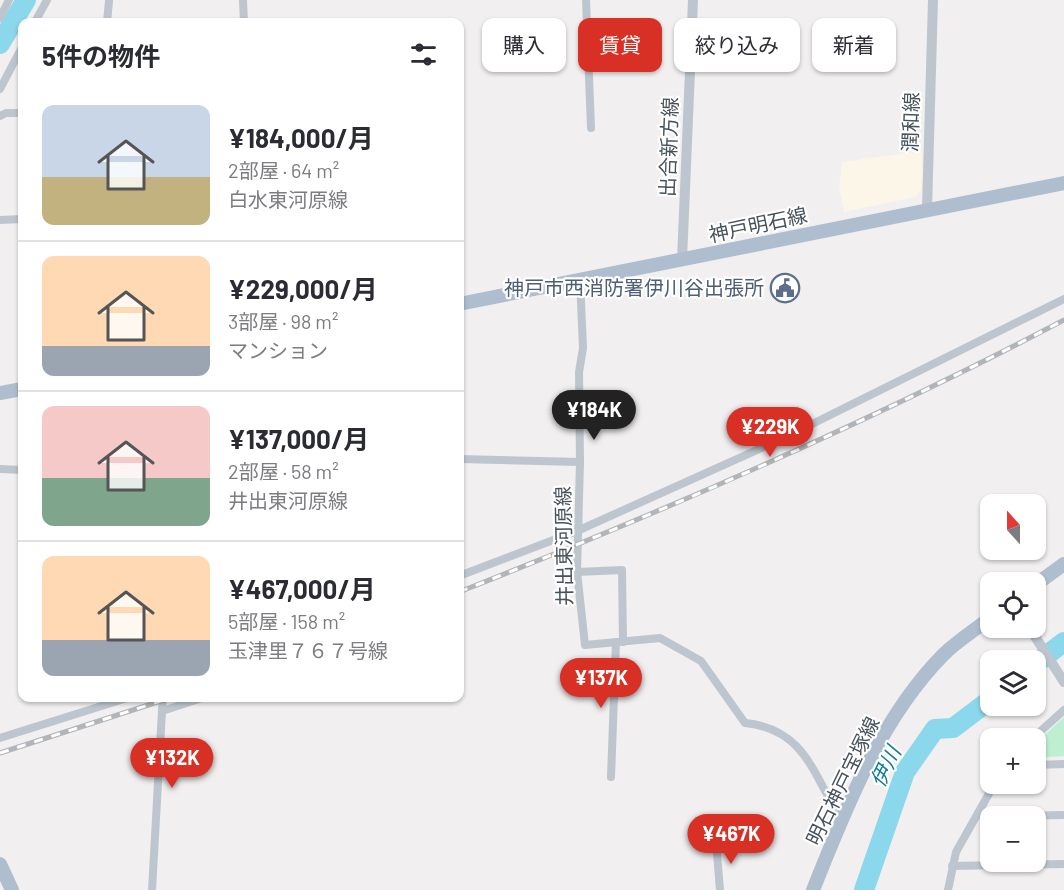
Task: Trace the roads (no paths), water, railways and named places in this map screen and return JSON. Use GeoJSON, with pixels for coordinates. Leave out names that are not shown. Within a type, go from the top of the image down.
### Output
{"type":"FeatureCollection","features":[{"type":"Feature","properties":{"kind":"main road","name":"神戸明石線"},"geometry":{"type":"LineString","coordinates":[[464,303],[1064,183]]}},
{"type":"Feature","properties":{"kind":"main road"},"geometry":{"type":"LineString","coordinates":[[0,393],[18,390]]}},
{"type":"Feature","properties":{"kind":"main road"},"geometry":{"type":"LineString","coordinates":[[1046,577],[1064,564]]}},
{"type":"Feature","properties":{"kind":"main road","name":"明石神戸宝塚線"},"geometry":{"type":"LineString","coordinates":[[813,890],[841,820],[881,739],[923,679],[944,654],[980,626]]}},
{"type":"Feature","properties":{"kind":"main road"},"geometry":{"type":"LineString","coordinates":[[0,864],[12,890]]}},
{"type":"Feature","properties":{"kind":"street"},"geometry":{"type":"LineString","coordinates":[[0,18],[9,0]]}},
{"type":"Feature","properties":{"kind":"street"},"geometry":{"type":"LineString","coordinates":[[37,18],[47,0]]}},
{"type":"Feature","properties":{"kind":"street"},"geometry":{"type":"LineString","coordinates":[[106,18],[108,0]]}},
{"type":"Feature","properties":{"kind":"street"},"geometry":{"type":"LineString","coordinates":[[243,0],[244,18]]}},
{"type":"Feature","properties":{"kind":"street"},"geometry":{"type":"LineString","coordinates":[[586,0],[591,128]]}},
{"type":"Feature","properties":{"kind":"street","name":"出合新方線"},"geometry":{"type":"LineString","coordinates":[[682,260],[693,0]]}},
{"type":"Feature","properties":{"kind":"street","name":"潤和線"},"geometry":{"type":"LineString","coordinates":[[927,209],[933,0]]}},
{"type":"Feature","properties":{"kind":"street"},"geometry":{"type":"LineString","coordinates":[[0,89],[18,56]]}},
{"type":"Feature","properties":{"kind":"street"},"geometry":{"type":"LineString","coordinates":[[0,66],[10,71]]}},
{"type":"Feature","properties":{"kind":"street"},"geometry":{"type":"LineString","coordinates":[[0,117],[6,113],[18,113]]}},
{"type":"Feature","properties":{"kind":"street"},"geometry":{"type":"LineString","coordinates":[[0,220],[18,219]]}},
{"type":"Feature","properties":{"kind":"street","name":"井出東河原線"},"geometry":{"type":"LineString","coordinates":[[580,279],[583,348],[579,372],[580,462],[577,572],[585,645],[660,638],[701,661],[745,723],[762,725],[784,734],[797,744],[841,820]]}},
{"type":"Feature","properties":{"kind":"street"},"geometry":{"type":"LineString","coordinates":[[464,574],[577,531],[788,435],[1064,299]]}},
{"type":"Feature","properties":{"kind":"street"},"geometry":{"type":"LineString","coordinates":[[464,459],[580,462]]}},
{"type":"Feature","properties":{"kind":"street"},"geometry":{"type":"LineString","coordinates":[[0,469],[18,470]]}},
{"type":"Feature","properties":{"kind":"street"},"geometry":{"type":"LineString","coordinates":[[577,572],[622,570],[620,642],[611,777]]}},
{"type":"Feature","properties":{"kind":"street"},"geometry":{"type":"LineString","coordinates":[[1036,638],[1063,678]]}},
{"type":"Feature","properties":{"kind":"street"},"geometry":{"type":"LineString","coordinates":[[0,738],[113,702]]}},
{"type":"Feature","properties":{"kind":"street"},"geometry":{"type":"LineString","coordinates":[[152,890],[163,702]]}},
{"type":"Feature","properties":{"kind":"street"},"geometry":{"type":"LineString","coordinates":[[162,711],[190,702]]}},
{"type":"Feature","properties":{"kind":"street"},"geometry":{"type":"LineString","coordinates":[[1044,728],[1064,710]]}},
{"type":"Feature","properties":{"kind":"street"},"geometry":{"type":"LineString","coordinates":[[1046,765],[1064,764]]}},
{"type":"Feature","properties":{"kind":"street"},"geometry":{"type":"LineString","coordinates":[[948,890],[956,852],[989,794]]}},
{"type":"Feature","properties":{"kind":"street"},"geometry":{"type":"LineString","coordinates":[[1046,815],[1064,815]]}},
{"type":"Feature","properties":{"kind":"street"},"geometry":{"type":"LineString","coordinates":[[717,842],[720,890]]}},
{"type":"Feature","properties":{"kind":"street"},"geometry":{"type":"LineString","coordinates":[[952,867],[1064,864]]}},
{"type":"Feature","properties":{"kind":"waterway"},"geometry":{"type":"LineString","coordinates":[[0,44],[26,0]]}},
{"type":"Feature","properties":{"kind":"waterway","name":"伊川"},"geometry":{"type":"LineString","coordinates":[[1046,656],[1064,642]]}},
{"type":"Feature","properties":{"kind":"waterway","name":"伊川"},"geometry":{"type":"LineString","coordinates":[[864,890],[905,772],[935,729],[953,728],[980,708]]}},
{"type":"Feature","properties":{"kind":"railway"},"geometry":{"type":"LineString","coordinates":[[464,590],[689,498],[841,430],[1064,320]]}},
{"type":"Feature","properties":{"kind":"railway"},"geometry":{"type":"LineString","coordinates":[[0,753],[158,702]]}},
{"type":"Feature","properties":{"kind":"place","name":"神戸市西消防署伊川谷出張所"},"geometry":{"type":"Point","coordinates":[785,288]}}]}
